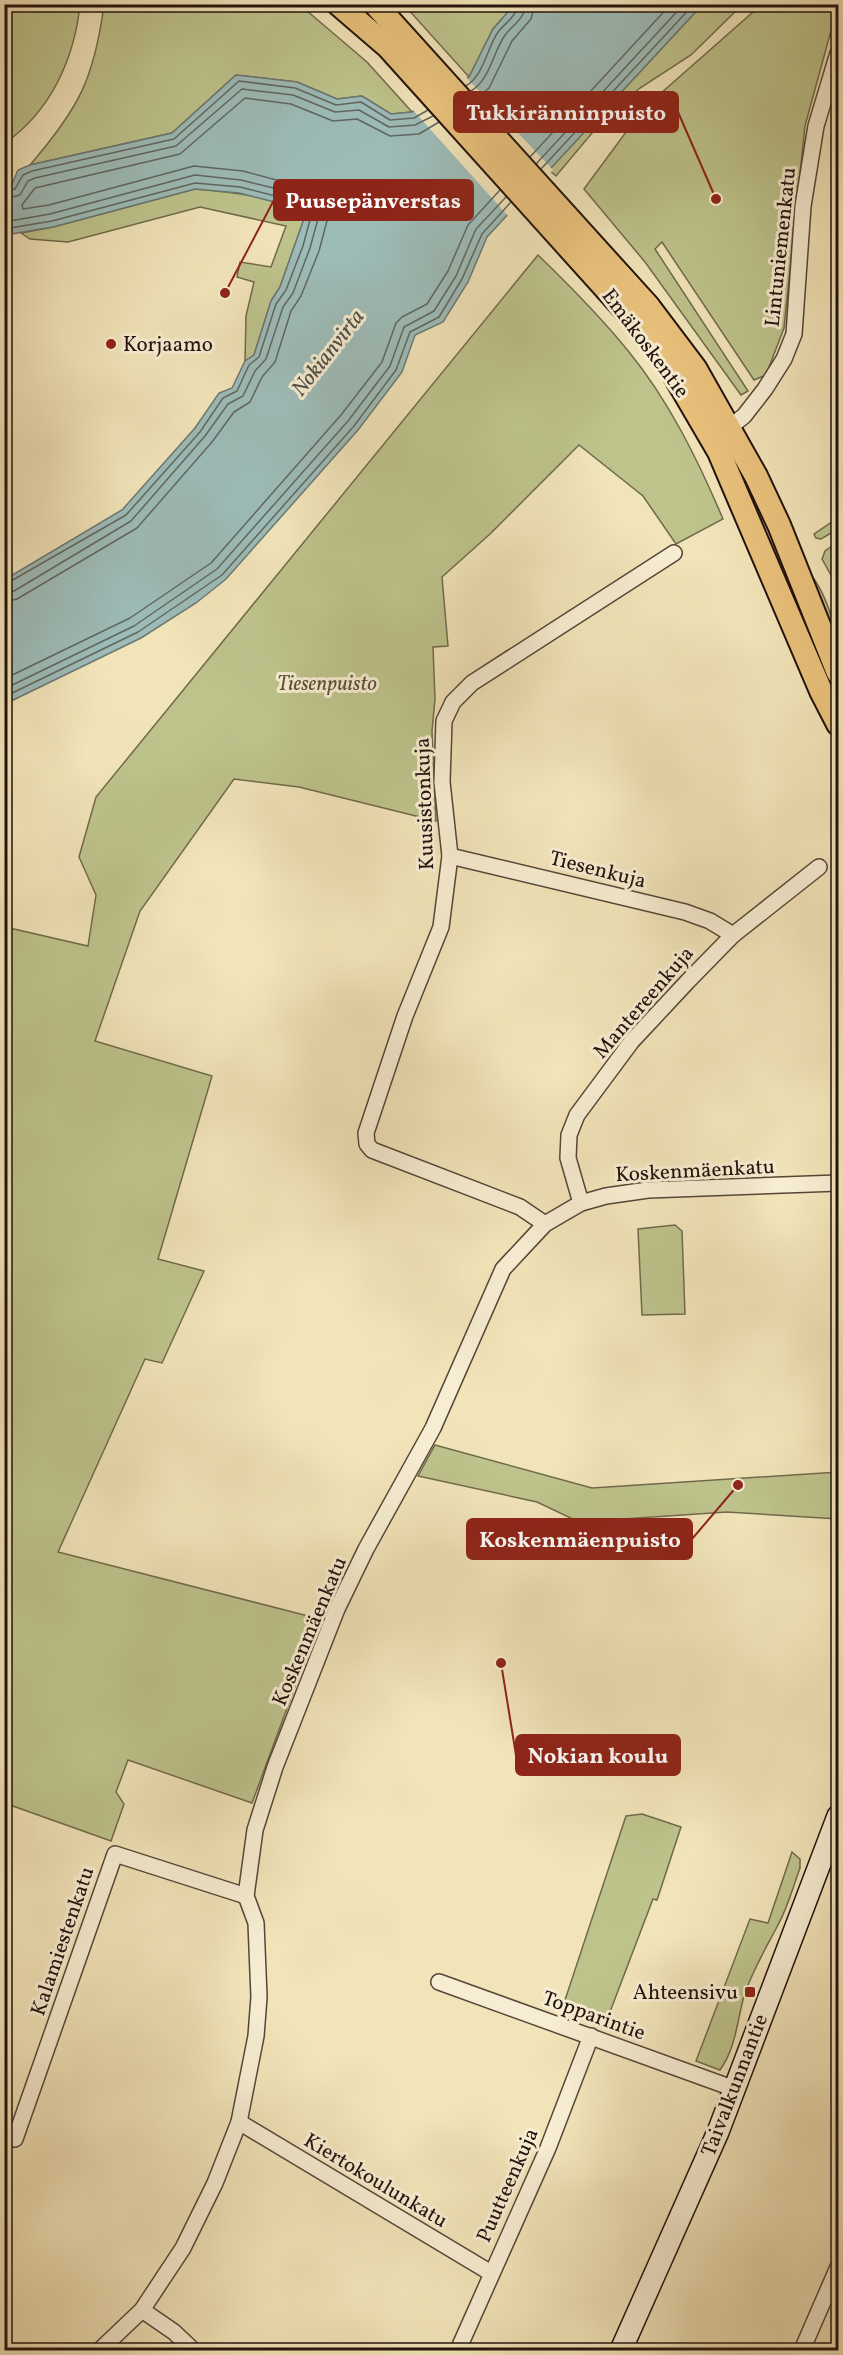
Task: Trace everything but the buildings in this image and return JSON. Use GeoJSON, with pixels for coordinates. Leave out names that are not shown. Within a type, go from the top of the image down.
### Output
{"type":"FeatureCollection","features":[{"type":"Feature","properties":{"kind":"main road"},"geometry":{"type":"LineString","coordinates":[[338,4],[395,40]]}},
{"type":"Feature","properties":{"kind":"main road"},"geometry":{"type":"LineString","coordinates":[[375,4],[395,40]]}},
{"type":"Feature","properties":{"kind":"main road","name":"Emäkoskentie"},"geometry":{"type":"LineString","coordinates":[[395,40],[564,228],[670,368],[706,428],[762,550],[821,691],[838,724]]}},
{"type":"Feature","properties":{"kind":"main road","name":"Emäkoskentie"},"geometry":{"type":"LineString","coordinates":[[564,228],[649,307],[689,359],[730,427],[779,525],[838,673]]}},
{"type":"Feature","properties":{"kind":"main road","name":"Taivalkunnantie"},"geometry":{"type":"LineString","coordinates":[[621,2350],[735,2089],[834,1844],[838,1816]]}},
{"type":"Feature","properties":{"kind":"street","name":"Lintuniemenkatu"},"geometry":{"type":"LineString","coordinates":[[730,427],[744,417],[765,390],[784,359],[794,334],[803,206],[808,172],[816,126],[838,53]]}},
{"type":"Feature","properties":{"kind":"street","name":"Kuusistonkuja"},"geometry":{"type":"LineString","coordinates":[[545,1224],[520,1207],[372,1150],[367,1144],[366,1133],[405,1016],[441,927],[450,856],[442,782],[441,743],[444,722],[453,702],[472,683],[674,553]]}},
{"type":"Feature","properties":{"kind":"street","name":"Tiesenkuja"},"geometry":{"type":"LineString","coordinates":[[450,856],[685,912],[710,921],[733,935]]}},
{"type":"Feature","properties":{"kind":"street","name":"Mantereenkuja"},"geometry":{"type":"LineString","coordinates":[[581,1203],[568,1158],[569,1135],[577,1115],[632,1041],[733,935],[819,867]]}},
{"type":"Feature","properties":{"kind":"street","name":"Koskenmäenkatu"},"geometry":{"type":"LineString","coordinates":[[100,2350],[142,2310],[189,2236],[216,2183],[238,2122],[256,2036],[259,1997],[256,1923],[246,1896],[255,1830],[275,1767],[337,1610],[366,1549],[433,1428],[503,1269],[545,1224],[581,1203],[606,1196],[648,1190],[838,1184]]}},
{"type":"Feature","properties":{"kind":"street","name":"Kalamiestenkatu"},"geometry":{"type":"LineString","coordinates":[[15,2139],[115,1854],[246,1896]]}},
{"type":"Feature","properties":{"kind":"street","name":"Topparintie"},"geometry":{"type":"LineString","coordinates":[[439,1982],[735,2089]]}},
{"type":"Feature","properties":{"kind":"street","name":"Puutteenkuja"},"geometry":{"type":"LineString","coordinates":[[458,2350],[548,2148],[591,2036]]}},
{"type":"Feature","properties":{"kind":"street","name":"Kiertokoulunkatu"},"geometry":{"type":"LineString","coordinates":[[238,2122],[491,2273]]}},
{"type":"Feature","properties":{"kind":"street"},"geometry":{"type":"LineString","coordinates":[[802,2350],[838,2267]]}},
{"type":"Feature","properties":{"kind":"street"},"geometry":{"type":"LineString","coordinates":[[142,2310],[174,2332],[193,2350]]}},
{"type":"Feature","properties":{"kind":"green space"},"geometry":{"type":"Polygon","coordinates":[[[5,4],[80,5],[72,45],[58,82],[35,116],[5,143],[5,4]]]}},
{"type":"Feature","properties":{"kind":"green space"},"geometry":{"type":"Polygon","coordinates":[[[406,4],[514,5],[493,29],[469,77],[405,6],[406,4]]]}},
{"type":"Feature","properties":{"kind":"green space"},"geometry":{"type":"Polygon","coordinates":[[[104,5],[300,5],[367,62],[412,112],[391,114],[362,96],[337,99],[297,82],[236,75],[172,133],[30,165],[61,126],[82,91],[95,53],[104,5]]]}},
{"type":"Feature","properties":{"kind":"green space"},"geometry":{"type":"Polygon","coordinates":[[[702,5],[742,5],[691,55],[640,88],[603,120],[556,176],[549,170],[702,5]]]}},
{"type":"Feature","properties":{"kind":"green space"},"geometry":{"type":"Polygon","coordinates":[[[761,5],[838,5],[805,126],[784,328],[766,375],[754,380],[662,242],[655,249],[748,391],[741,395],[645,262],[584,189],[643,109],[761,5]]]}},
{"type":"Feature","properties":{"kind":"green space"},"geometry":{"type":"Polygon","coordinates":[[[195,189],[266,199],[305,216],[280,287],[271,301],[254,355],[245,361],[246,316],[254,282],[237,277],[240,262],[271,267],[286,226],[200,207],[68,242],[30,239],[21,233],[53,227],[195,189]]]}},
{"type":"Feature","properties":{"kind":"green space","name":"Tiesenpuisto"},"geometry":{"type":"Polygon","coordinates":[[[538,255],[596,314],[657,390],[682,432],[723,519],[676,544],[643,496],[579,445],[490,534],[442,577],[448,646],[433,647],[435,699],[432,731],[436,821],[299,787],[234,779],[140,911],[95,1041],[212,1076],[158,1259],[204,1271],[162,1363],[145,1359],[58,1552],[320,1619],[252,1803],[128,1760],[116,1792],[124,1804],[111,1841],[10,1805],[5,1819],[5,927],[88,946],[96,895],[79,857],[96,797],[538,255]]]}},
{"type":"Feature","properties":{"kind":"green space"},"geometry":{"type":"Polygon","coordinates":[[[838,518],[838,529],[821,539],[816,538],[814,534],[838,518]]]}},
{"type":"Feature","properties":{"kind":"green space"},"geometry":{"type":"Polygon","coordinates":[[[838,542],[838,577],[831,575],[822,559],[825,551],[838,542]]]}},
{"type":"Feature","properties":{"kind":"green space"},"geometry":{"type":"Polygon","coordinates":[[[802,567],[816,582],[828,605],[838,652],[802,567]]]}},
{"type":"Feature","properties":{"kind":"green space"},"geometry":{"type":"Polygon","coordinates":[[[675,1225],[682,1231],[685,1314],[642,1315],[638,1229],[675,1225]]]}},
{"type":"Feature","properties":{"kind":"green space"},"geometry":{"type":"Polygon","coordinates":[[[435,1445],[592,1488],[838,1472],[838,1519],[727,1512],[579,1522],[537,1502],[418,1476],[435,1445]]]}},
{"type":"Feature","properties":{"kind":"green space"},"geometry":{"type":"Polygon","coordinates":[[[642,1814],[681,1827],[657,1900],[653,1899],[605,2025],[563,2006],[626,1816],[642,1814]]]}},
{"type":"Feature","properties":{"kind":"green space"},"geometry":{"type":"Polygon","coordinates":[[[792,1852],[800,1859],[800,1868],[785,1911],[747,1987],[730,2053],[720,2070],[696,2061],[750,1919],[768,1923],[792,1852]]]}},
{"type":"Feature","properties":{"kind":"water","name":"Nokianvirta"},"geometry":{"type":"Polygon","coordinates":[[[514,5],[702,5],[487,237],[468,282],[443,322],[415,335],[402,372],[358,430],[226,579],[196,603],[141,638],[5,704],[4,580],[122,510],[195,428],[219,393],[232,388],[245,361],[254,355],[271,301],[280,287],[305,216],[290,206],[239,193],[195,189],[53,227],[5,235],[5,187],[12,184],[18,170],[30,165],[172,133],[236,75],[297,82],[337,99],[362,96],[391,114],[412,112],[469,77],[493,29],[514,5]]]}},
{"type":"Feature","properties":{"kind":"pier"},"geometry":{"type":"Polygon","coordinates":[[[465,76],[553,170],[509,217],[412,109],[465,76]]]}},
{"type":"Feature","properties":{"kind":"place","name":"Tukkiränninpuisto"},"geometry":{"type":"Point","coordinates":[716,199]}},
{"type":"Feature","properties":{"kind":"place","name":"Puusepänverstas"},"geometry":{"type":"Point","coordinates":[225,293]}},
{"type":"Feature","properties":{"kind":"place","name":"Korjaamo"},"geometry":{"type":"Point","coordinates":[111,344]}},
{"type":"Feature","properties":{"kind":"place","name":"Koskenmäenpuisto"},"geometry":{"type":"Point","coordinates":[738,1485]}},
{"type":"Feature","properties":{"kind":"place","name":"Nokian koulu"},"geometry":{"type":"Point","coordinates":[501,1663]}},
{"type":"Feature","properties":{"kind":"place","name":"Ahteensivu"},"geometry":{"type":"Point","coordinates":[750,1992]}}]}
